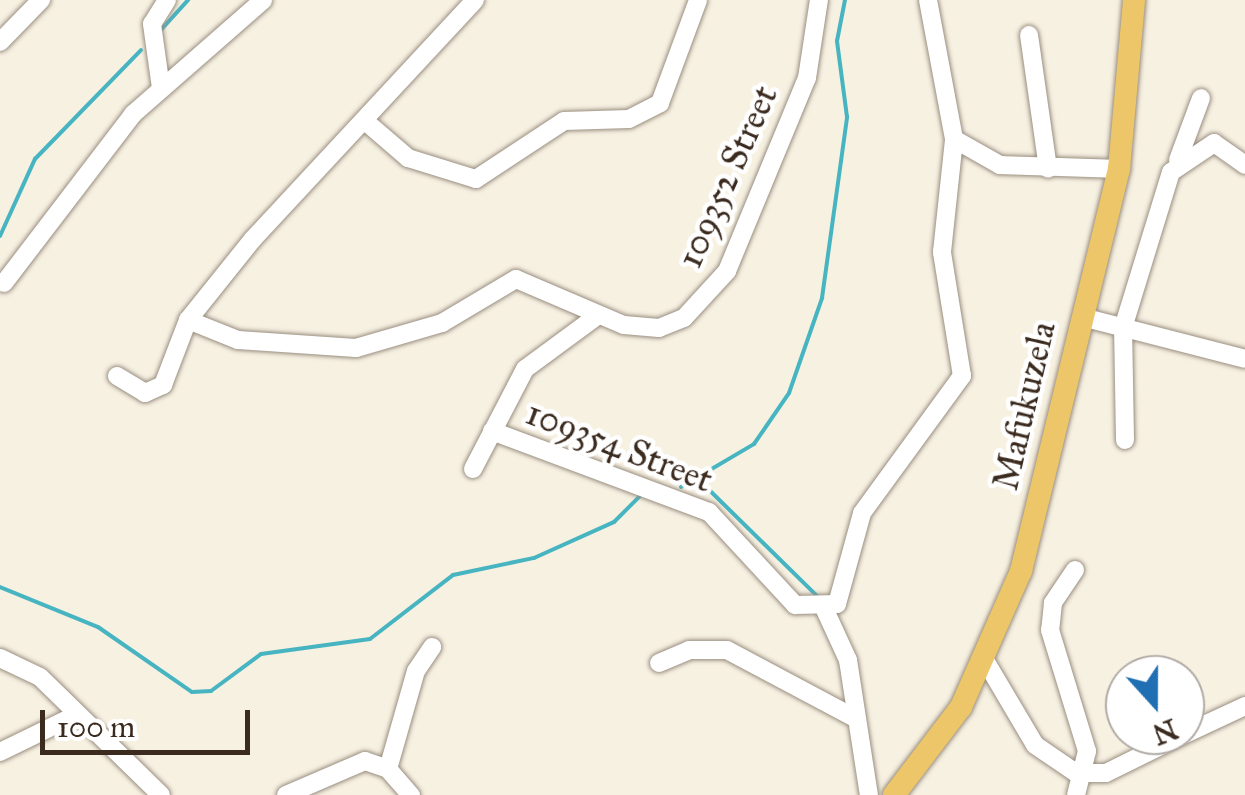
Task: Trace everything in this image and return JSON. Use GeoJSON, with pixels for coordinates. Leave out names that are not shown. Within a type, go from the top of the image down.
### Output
{"type":"FeatureCollection","features":[{"type":"Feature","properties":{"kind":"main road","name":"Mafukuzela"},"geometry":{"type":"LineString","coordinates":[[894,795],[986,662],[1021,571],[1119,169],[1134,0]]}},
{"type":"Feature","properties":{"kind":"street"},"geometry":{"type":"LineString","coordinates":[[0,42],[41,0]]}},
{"type":"Feature","properties":{"kind":"street"},"geometry":{"type":"LineString","coordinates":[[162,88],[152,24],[167,0]]}},
{"type":"Feature","properties":{"kind":"street"},"geometry":{"type":"LineString","coordinates":[[4,283],[107,144],[162,88],[263,0]]}},
{"type":"Feature","properties":{"kind":"street"},"geometry":{"type":"LineString","coordinates":[[117,376],[158,390],[188,320],[475,0]]}},
{"type":"Feature","properties":{"kind":"street"},"geometry":{"type":"LineString","coordinates":[[365,121],[408,158],[476,179],[564,120],[629,118],[660,103],[698,0]]}},
{"type":"Feature","properties":{"kind":"street","name":"109352 Street"},"geometry":{"type":"LineString","coordinates":[[188,320],[238,340],[356,348],[442,323],[516,279],[596,316],[659,328],[712,294],[807,78],[819,0]]}},
{"type":"Feature","properties":{"kind":"street"},"geometry":{"type":"LineString","coordinates":[[869,795],[848,660],[825,610],[844,595],[862,513],[962,376],[942,252],[954,139],[928,0]]}},
{"type":"Feature","properties":{"kind":"street"},"geometry":{"type":"LineString","coordinates":[[1029,35],[1048,169]]}},
{"type":"Feature","properties":{"kind":"street"},"geometry":{"type":"LineString","coordinates":[[1124,440],[1123,328],[1202,98]]}},
{"type":"Feature","properties":{"kind":"street"},"geometry":{"type":"LineString","coordinates":[[954,139],[1000,166],[1119,169]]}},
{"type":"Feature","properties":{"kind":"street"},"geometry":{"type":"LineString","coordinates":[[1178,160],[1214,143],[1245,165]]}},
{"type":"Feature","properties":{"kind":"street"},"geometry":{"type":"LineString","coordinates":[[473,469],[525,368],[596,316]]}},
{"type":"Feature","properties":{"kind":"street"},"geometry":{"type":"LineString","coordinates":[[1082,317],[1245,358]]}},
{"type":"Feature","properties":{"kind":"street","name":"109354 Street"},"geometry":{"type":"LineString","coordinates":[[492,431],[709,512],[795,605],[825,610]]}},
{"type":"Feature","properties":{"kind":"street"},"geometry":{"type":"LineString","coordinates":[[1074,570],[1053,603],[1050,630],[1087,774]]}},
{"type":"Feature","properties":{"kind":"street"},"geometry":{"type":"LineString","coordinates":[[388,768],[416,671],[432,647]]}},
{"type":"Feature","properties":{"kind":"street"},"geometry":{"type":"LineString","coordinates":[[659,663],[689,650],[727,650],[854,718]]}},
{"type":"Feature","properties":{"kind":"street"},"geometry":{"type":"LineString","coordinates":[[0,658],[40,678],[161,795]]}},
{"type":"Feature","properties":{"kind":"street"},"geometry":{"type":"LineString","coordinates":[[986,662],[1035,745],[1087,774]]}},
{"type":"Feature","properties":{"kind":"street"},"geometry":{"type":"LineString","coordinates":[[1205,724],[1245,706]]}},
{"type":"Feature","properties":{"kind":"street"},"geometry":{"type":"LineString","coordinates":[[1226,715],[1245,714]]}},
{"type":"Feature","properties":{"kind":"street"},"geometry":{"type":"LineString","coordinates":[[0,752],[76,715]]}},
{"type":"Feature","properties":{"kind":"street"},"geometry":{"type":"LineString","coordinates":[[1076,795],[1087,774],[1133,755]]}},
{"type":"Feature","properties":{"kind":"street"},"geometry":{"type":"LineString","coordinates":[[286,795],[349,764],[388,768],[412,795]]}},
{"type":"Feature","properties":{"kind":"waterway"},"geometry":{"type":"LineString","coordinates":[[160,31],[188,0]]}},
{"type":"Feature","properties":{"kind":"waterway"},"geometry":{"type":"LineString","coordinates":[[681,487],[754,444],[789,393],[822,298],[847,117],[837,41],[845,0]]}},
{"type":"Feature","properties":{"kind":"waterway"},"geometry":{"type":"LineString","coordinates":[[0,236],[35,159],[141,50]]}},
{"type":"Feature","properties":{"kind":"waterway"},"geometry":{"type":"LineString","coordinates":[[697,478],[818,597]]}},
{"type":"Feature","properties":{"kind":"waterway"},"geometry":{"type":"LineString","coordinates":[[0,587],[98,627],[192,692],[211,691],[261,654],[370,639],[453,575],[534,558],[614,522],[641,495]]}}]}
